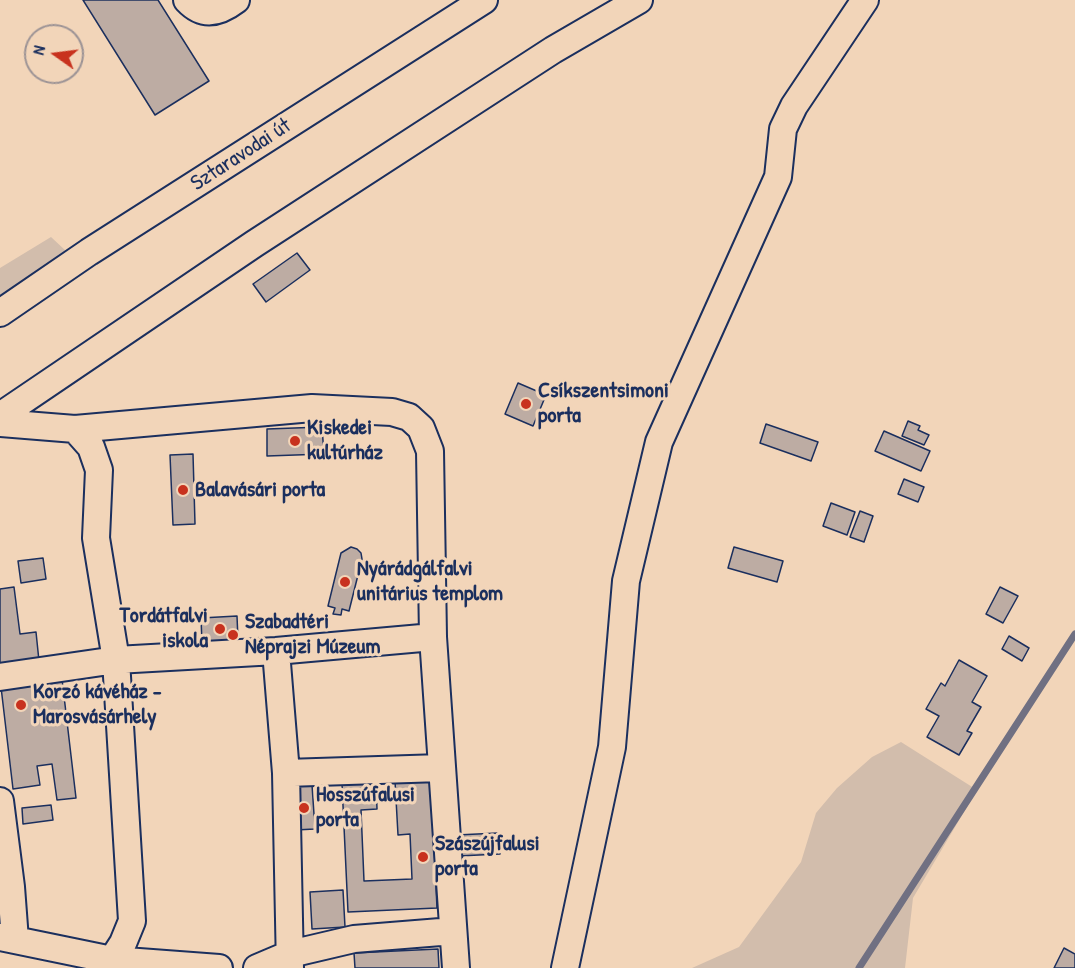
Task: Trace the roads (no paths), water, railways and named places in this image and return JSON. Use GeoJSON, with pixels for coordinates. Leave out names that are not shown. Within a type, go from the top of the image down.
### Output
{"type":"FeatureCollection","features":[{"type":"Feature","properties":{"kind":"street"},"geometry":{"type":"LineString","coordinates":[[187,0],[192,5],[207,11],[224,9],[236,0]]}},
{"type":"Feature","properties":{"kind":"street","name":"Sztaravodai út"},"geometry":{"type":"LineString","coordinates":[[0,313],[109,239],[483,0]]}},
{"type":"Feature","properties":{"kind":"street"},"geometry":{"type":"LineString","coordinates":[[0,416],[274,231],[553,50],[639,0]]}},
{"type":"Feature","properties":{"kind":"street"},"geometry":{"type":"LineString","coordinates":[[565,968],[612,747],[626,581],[659,442],[778,177],[783,129],[794,106],[865,0]]}},
{"type":"Feature","properties":{"kind":"street"},"geometry":{"type":"LineString","coordinates":[[0,423],[75,429],[312,408],[392,412],[409,417],[421,428],[430,451],[433,637],[456,968]]}},
{"type":"Feature","properties":{"kind":"street"},"geometry":{"type":"LineString","coordinates":[[75,429],[91,447],[99,470],[96,538],[116,660],[132,921],[123,943],[112,960]]}},
{"type":"Feature","properties":{"kind":"street"},"geometry":{"type":"LineString","coordinates":[[0,677],[116,660],[276,651],[433,637]]}},
{"type":"Feature","properties":{"kind":"street"},"geometry":{"type":"LineString","coordinates":[[276,651],[286,773],[290,961]]}},
{"type":"Feature","properties":{"kind":"street"},"geometry":{"type":"LineString","coordinates":[[286,773],[441,768]]}},
{"type":"Feature","properties":{"kind":"street"},"geometry":{"type":"LineString","coordinates":[[0,801],[11,887],[7,939],[112,960],[219,968]]}},
{"type":"Feature","properties":{"kind":"street"},"geometry":{"type":"LineString","coordinates":[[257,968],[290,961],[354,939],[453,931]]}},
{"type":"Feature","properties":{"kind":"waterway"},"geometry":{"type":"LineString","coordinates":[[859,968],[1075,634]]}},
{"type":"Feature","properties":{"kind":"place","name":"Csíkszentsimoni porta"},"geometry":{"type":"Point","coordinates":[526,404]}},
{"type":"Feature","properties":{"kind":"place","name":"Kiskedei kultúrház"},"geometry":{"type":"Point","coordinates":[295,441]}},
{"type":"Feature","properties":{"kind":"place","name":"Balavásári porta"},"geometry":{"type":"Point","coordinates":[183,490]}},
{"type":"Feature","properties":{"kind":"place","name":"Nyárádgálfalvi unitárius templom"},"geometry":{"type":"Point","coordinates":[345,582]}},
{"type":"Feature","properties":{"kind":"place","name":"Tordátfalvi iskola"},"geometry":{"type":"Point","coordinates":[220,629]}},
{"type":"Feature","properties":{"kind":"place","name":"Szabadtéri Néprajzi Múzeum"},"geometry":{"type":"Point","coordinates":[233,635]}},
{"type":"Feature","properties":{"kind":"place","name":"Korzó kávéház - Marosvásárhely"},"geometry":{"type":"Point","coordinates":[21,705]}},
{"type":"Feature","properties":{"kind":"place","name":"Hosszúfalusi porta"},"geometry":{"type":"Point","coordinates":[304,808]}},
{"type":"Feature","properties":{"kind":"place","name":"Szászújfalusi porta"},"geometry":{"type":"Point","coordinates":[423,857]}}]}
